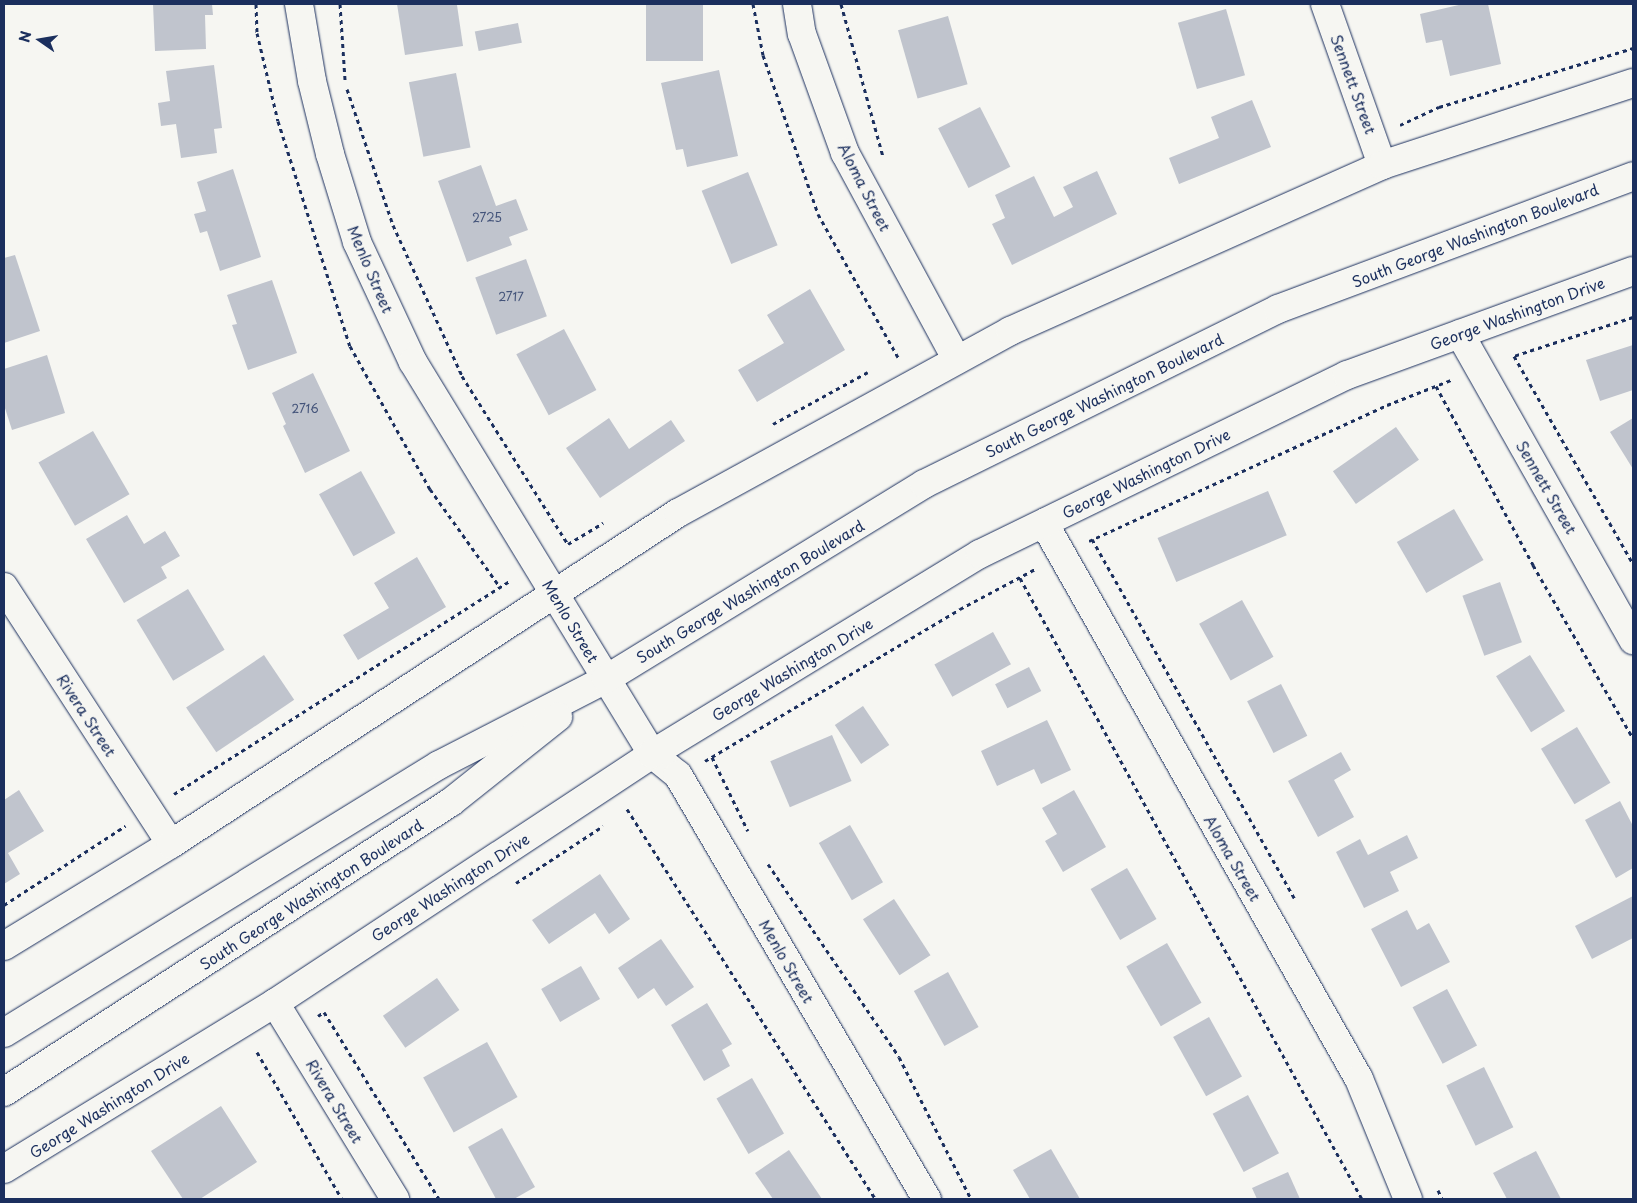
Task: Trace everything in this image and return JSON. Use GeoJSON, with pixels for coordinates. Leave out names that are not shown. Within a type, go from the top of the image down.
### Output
{"type":"FeatureCollection","features":[{"type":"Feature","properties":{"kind":"street","name":"Menlo Street"},"geometry":{"type":"LineString","coordinates":[[299,4],[312,81],[330,154],[357,242],[413,362],[652,754],[678,775],[927,1199]]}},
{"type":"Feature","properties":{"kind":"street","name":"Aloma Street"},"geometry":{"type":"LineString","coordinates":[[797,4],[802,34],[845,153],[957,360]]}},
{"type":"Feature","properties":{"kind":"street","name":"Sennett Street"},"geometry":{"type":"LineString","coordinates":[[1325,4],[1382,165]]}},
{"type":"Feature","properties":{"kind":"street"},"geometry":{"type":"LineString","coordinates":[[4,946],[171,844],[678,513],[1010,331],[1382,165],[1633,83]]}},
{"type":"Feature","properties":{"kind":"street","name":"South George Washington Boulevard"},"geometry":{"type":"LineString","coordinates":[[4,1033],[439,765],[606,679],[924,484],[1278,309],[1633,176]]}},
{"type":"Feature","properties":{"kind":"street","name":"George Washington Drive"},"geometry":{"type":"LineString","coordinates":[[4,1169],[275,1003],[652,754],[980,554],[1347,375],[1633,271]]}},
{"type":"Feature","properties":{"kind":"street","name":"Sennett Street"},"geometry":{"type":"LineString","coordinates":[[1460,334],[1633,640]]}},
{"type":"Feature","properties":{"kind":"street","name":"Aloma Street"},"geometry":{"type":"LineString","coordinates":[[1044,523],[1358,1079],[1408,1199]]}},
{"type":"Feature","properties":{"kind":"street","name":"Rivera Street"},"geometry":{"type":"LineString","coordinates":[[4,587],[171,844]]}},
{"type":"Feature","properties":{"kind":"street","name":"South George Washington Boulevard"},"geometry":{"type":"LineString","coordinates":[[4,1092],[451,802],[606,679]]}},
{"type":"Feature","properties":{"kind":"street","name":"Rivera Street"},"geometry":{"type":"LineString","coordinates":[[275,1003],[395,1199]]}},
{"type":"Feature","properties":{"kind":"path"},"geometry":{"type":"LineString","coordinates":[[340,4],[345,83],[393,225],[462,376],[568,544]]}},
{"type":"Feature","properties":{"kind":"path"},"geometry":{"type":"LineString","coordinates":[[753,4],[762,55],[818,214],[898,357]]}},
{"type":"Feature","properties":{"kind":"path"},"geometry":{"type":"LineString","coordinates":[[841,4],[884,158]]}},
{"type":"Feature","properties":{"kind":"path"},"geometry":{"type":"LineString","coordinates":[[1373,136],[1439,108],[1633,48]]}},
{"type":"Feature","properties":{"kind":"path"},"geometry":{"type":"LineString","coordinates":[[678,775],[712,758],[960,609],[1123,523],[1436,386],[1514,356],[1633,317]]}},
{"type":"Feature","properties":{"kind":"path"},"geometry":{"type":"LineString","coordinates":[[889,361],[943,333]]}},
{"type":"Feature","properties":{"kind":"path"},"geometry":{"type":"LineString","coordinates":[[1514,356],[1633,564]]}},
{"type":"Feature","properties":{"kind":"path"},"geometry":{"type":"LineString","coordinates":[[771,425],[872,370]]}},
{"type":"Feature","properties":{"kind":"path"},"geometry":{"type":"LineString","coordinates":[[1436,386],[1533,565],[1633,738]]}},
{"type":"Feature","properties":{"kind":"path"},"geometry":{"type":"LineString","coordinates":[[4,905],[148,810],[610,519]]}},
{"type":"Feature","properties":{"kind":"path"},"geometry":{"type":"LineString","coordinates":[[1020,578],[1267,1021],[1362,1199]]}},
{"type":"Feature","properties":{"kind":"path"},"geometry":{"type":"LineString","coordinates":[[712,758],[753,840]]}},
{"type":"Feature","properties":{"kind":"path"},"geometry":{"type":"LineString","coordinates":[[619,815],[634,804]]}},
{"type":"Feature","properties":{"kind":"path"},"geometry":{"type":"LineString","coordinates":[[627,809],[876,1199]]}},
{"type":"Feature","properties":{"kind":"path"},"geometry":{"type":"LineString","coordinates":[[516,883],[611,820]]}},
{"type":"Feature","properties":{"kind":"path"},"geometry":{"type":"LineString","coordinates":[[762,856],[900,1057],[971,1199]]}},
{"type":"Feature","properties":{"kind":"path"},"geometry":{"type":"LineString","coordinates":[[324,1012],[439,1199]]}},
{"type":"Feature","properties":{"kind":"building"},"geometry":{"type":"Polygon","coordinates":[[[153,4],[212,4],[213,15],[205,15],[206,49],[155,51],[153,4]]]}},
{"type":"Feature","properties":{"kind":"building"},"geometry":{"type":"Polygon","coordinates":[[[397,4],[457,5],[463,46],[405,55],[397,4]]]}},
{"type":"Feature","properties":{"kind":"building"},"geometry":{"type":"Polygon","coordinates":[[[646,4],[703,4],[703,61],[646,61],[646,4]]]}},
{"type":"Feature","properties":{"kind":"building"},"geometry":{"type":"Polygon","coordinates":[[[1463,4],[1488,4],[1501,64],[1450,76],[1442,40],[1426,43],[1420,14],[1463,4]]]}},
{"type":"Feature","properties":{"kind":"building"},"geometry":{"type":"Polygon","coordinates":[[[1226,9],[1245,75],[1197,89],[1178,23],[1226,9]]]}},
{"type":"Feature","properties":{"kind":"building"},"geometry":{"type":"Polygon","coordinates":[[[948,16],[968,84],[918,99],[898,30],[948,16]]]}},
{"type":"Feature","properties":{"kind":"building"},"geometry":{"type":"Polygon","coordinates":[[[518,23],[522,43],[479,51],[475,31],[518,23]]]}},
{"type":"Feature","properties":{"kind":"building"},"geometry":{"type":"Polygon","coordinates":[[[214,65],[222,128],[214,129],[217,153],[181,158],[176,124],[161,126],[158,103],[170,101],[166,71],[214,65]]]}},
{"type":"Feature","properties":{"kind":"building"},"geometry":{"type":"Polygon","coordinates":[[[719,70],[738,156],[687,167],[683,149],[676,150],[661,83],[719,70]]]}},
{"type":"Feature","properties":{"kind":"building"},"geometry":{"type":"Polygon","coordinates":[[[456,73],[471,148],[423,157],[409,82],[456,73]]]}},
{"type":"Feature","properties":{"kind":"building"},"geometry":{"type":"Polygon","coordinates":[[[1252,100],[1271,147],[1179,184],[1169,158],[1219,138],[1211,117],[1252,100]]]}},
{"type":"Feature","properties":{"kind":"building"},"geometry":{"type":"Polygon","coordinates":[[[980,107],[1010,167],[969,188],[938,128],[980,107]]]}},
{"type":"Feature","properties":{"kind":"building"},"geometry":{"type":"Polygon","coordinates":[[[481,165],[496,206],[516,199],[528,230],[509,237],[512,245],[467,262],[438,181],[481,165]]]}},
{"type":"Feature","properties":{"kind":"building"},"geometry":{"type":"Polygon","coordinates":[[[233,169],[261,257],[220,271],[207,231],[200,233],[194,214],[206,211],[197,182],[233,169]]]}},
{"type":"Feature","properties":{"kind":"building"},"geometry":{"type":"Polygon","coordinates":[[[1097,171],[1117,214],[1012,265],[992,224],[1005,218],[995,195],[1034,176],[1054,217],[1073,207],[1063,187],[1097,171]]]}},
{"type":"Feature","properties":{"kind":"building"},"geometry":{"type":"Polygon","coordinates":[[[748,172],[778,245],[731,264],[702,191],[748,172]]]}},
{"type":"Feature","properties":{"kind":"building"},"geometry":{"type":"Polygon","coordinates":[[[15,255],[40,331],[4,343],[4,258],[15,255]]]}},
{"type":"Feature","properties":{"kind":"building"},"geometry":{"type":"Polygon","coordinates":[[[526,259],[547,316],[496,335],[475,277],[526,259]]]}},
{"type":"Feature","properties":{"kind":"building"},"geometry":{"type":"Polygon","coordinates":[[[272,280],[297,353],[248,370],[232,325],[237,324],[227,295],[272,280]]]}},
{"type":"Feature","properties":{"kind":"building"},"geometry":{"type":"Polygon","coordinates":[[[810,289],[845,350],[757,402],[738,370],[784,343],[767,315],[810,289]]]}},
{"type":"Feature","properties":{"kind":"building"},"geometry":{"type":"Polygon","coordinates":[[[564,329],[596,390],[549,415],[516,354],[564,329]]]}},
{"type":"Feature","properties":{"kind":"building"},"geometry":{"type":"Polygon","coordinates":[[[1633,345],[1633,390],[1600,401],[1586,360],[1633,345]]]}},
{"type":"Feature","properties":{"kind":"building"},"geometry":{"type":"Polygon","coordinates":[[[47,355],[65,413],[12,430],[4,405],[4,369],[47,355]]]}},
{"type":"Feature","properties":{"kind":"building"},"geometry":{"type":"Polygon","coordinates":[[[313,373],[350,451],[305,473],[283,426],[286,424],[272,393],[313,373]]]}},
{"type":"Feature","properties":{"kind":"building"},"geometry":{"type":"Polygon","coordinates":[[[609,418],[629,449],[671,420],[685,441],[600,498],[566,448],[609,418]]]}},
{"type":"Feature","properties":{"kind":"building"},"geometry":{"type":"Polygon","coordinates":[[[1633,418],[1633,469],[1610,432],[1633,418]]]}},
{"type":"Feature","properties":{"kind":"building"},"geometry":{"type":"Polygon","coordinates":[[[1396,427],[1419,460],[1356,504],[1333,471],[1396,427]]]}},
{"type":"Feature","properties":{"kind":"building"},"geometry":{"type":"Polygon","coordinates":[[[93,431],[130,494],[75,526],[38,462],[93,431]]]}},
{"type":"Feature","properties":{"kind":"building"},"geometry":{"type":"Polygon","coordinates":[[[361,471],[395,533],[353,556],[319,494],[361,471]]]}},
{"type":"Feature","properties":{"kind":"building"},"geometry":{"type":"Polygon","coordinates":[[[1268,491],[1287,535],[1176,582],[1158,538],[1268,491]]]}},
{"type":"Feature","properties":{"kind":"building"},"geometry":{"type":"Polygon","coordinates":[[[1454,509],[1484,560],[1426,593],[1397,542],[1454,509]]]}},
{"type":"Feature","properties":{"kind":"building"},"geometry":{"type":"Polygon","coordinates":[[[127,515],[144,544],[165,531],[180,556],[161,567],[167,578],[124,603],[86,539],[127,515]]]}},
{"type":"Feature","properties":{"kind":"building"},"geometry":{"type":"Polygon","coordinates":[[[417,557],[446,607],[358,660],[343,635],[389,608],[374,583],[417,557]]]}},
{"type":"Feature","properties":{"kind":"building"},"geometry":{"type":"Polygon","coordinates":[[[1500,582],[1522,642],[1484,656],[1462,596],[1500,582]]]}},
{"type":"Feature","properties":{"kind":"building"},"geometry":{"type":"Polygon","coordinates":[[[188,589],[225,650],[173,681],[137,620],[188,589]]]}},
{"type":"Feature","properties":{"kind":"building"},"geometry":{"type":"Polygon","coordinates":[[[1242,600],[1274,657],[1231,681],[1199,624],[1242,600]]]}},
{"type":"Feature","properties":{"kind":"building"},"geometry":{"type":"Polygon","coordinates":[[[993,632],[1011,664],[952,697],[934,664],[993,632]]]}},
{"type":"Feature","properties":{"kind":"building"},"geometry":{"type":"Polygon","coordinates":[[[264,655],[294,700],[216,752],[186,708],[264,655]]]}},
{"type":"Feature","properties":{"kind":"building"},"geometry":{"type":"Polygon","coordinates":[[[1530,655],[1565,711],[1531,732],[1496,676],[1530,655]]]}},
{"type":"Feature","properties":{"kind":"building"},"geometry":{"type":"Polygon","coordinates":[[[1029,667],[1041,691],[1007,708],[995,684],[1029,667]]]}},
{"type":"Feature","properties":{"kind":"building"},"geometry":{"type":"Polygon","coordinates":[[[1281,684],[1307,736],[1273,753],[1247,701],[1281,684]]]}},
{"type":"Feature","properties":{"kind":"building"},"geometry":{"type":"Polygon","coordinates":[[[863,706],[889,745],[861,764],[835,725],[863,706]]]}},
{"type":"Feature","properties":{"kind":"building"},"geometry":{"type":"Polygon","coordinates":[[[1047,720],[1071,770],[1041,784],[1034,769],[997,786],[981,751],[1047,720]]]}},
{"type":"Feature","properties":{"kind":"building"},"geometry":{"type":"Polygon","coordinates":[[[1577,727],[1610,783],[1574,804],[1541,749],[1577,727]]]}},
{"type":"Feature","properties":{"kind":"building"},"geometry":{"type":"Polygon","coordinates":[[[832,735],[852,781],[790,807],[770,761],[832,735]]]}},
{"type":"Feature","properties":{"kind":"building"},"geometry":{"type":"Polygon","coordinates":[[[1341,752],[1351,770],[1334,780],[1354,817],[1318,837],[1288,781],[1341,752]]]}},
{"type":"Feature","properties":{"kind":"building"},"geometry":{"type":"Polygon","coordinates":[[[19,790],[44,831],[8,853],[20,874],[4,884],[4,800],[19,790]]]}},
{"type":"Feature","properties":{"kind":"building"},"geometry":{"type":"Polygon","coordinates":[[[1074,790],[1106,847],[1063,872],[1045,841],[1057,834],[1042,808],[1074,790]]]}},
{"type":"Feature","properties":{"kind":"building"},"geometry":{"type":"Polygon","coordinates":[[[1620,801],[1633,826],[1633,868],[1616,878],[1585,820],[1620,801]]]}},
{"type":"Feature","properties":{"kind":"building"},"geometry":{"type":"Polygon","coordinates":[[[850,825],[883,882],[852,900],[819,843],[850,825]]]}},
{"type":"Feature","properties":{"kind":"building"},"geometry":{"type":"Polygon","coordinates":[[[1407,835],[1418,858],[1390,872],[1399,891],[1364,908],[1336,852],[1360,839],[1368,855],[1407,835]]]}},
{"type":"Feature","properties":{"kind":"building"},"geometry":{"type":"Polygon","coordinates":[[[1127,868],[1156,919],[1120,940],[1091,889],[1127,868]]]}},
{"type":"Feature","properties":{"kind":"building"},"geometry":{"type":"Polygon","coordinates":[[[600,874],[630,919],[609,934],[595,913],[549,944],[532,920],[600,874]]]}},
{"type":"Feature","properties":{"kind":"building"},"geometry":{"type":"Polygon","coordinates":[[[1633,896],[1633,938],[1592,959],[1575,926],[1633,896]]]}},
{"type":"Feature","properties":{"kind":"building"},"geometry":{"type":"Polygon","coordinates":[[[894,899],[930,955],[899,975],[863,919],[894,899]]]}},
{"type":"Feature","properties":{"kind":"building"},"geometry":{"type":"Polygon","coordinates":[[[1407,910],[1417,930],[1429,923],[1450,962],[1401,987],[1371,929],[1407,910]]]}},
{"type":"Feature","properties":{"kind":"building"},"geometry":{"type":"Polygon","coordinates":[[[661,939],[694,987],[666,1006],[654,988],[638,999],[618,968],[661,939]]]}},
{"type":"Feature","properties":{"kind":"building"},"geometry":{"type":"Polygon","coordinates":[[[1167,943],[1202,1003],[1161,1026],[1126,966],[1167,943]]]}},
{"type":"Feature","properties":{"kind":"building"},"geometry":{"type":"Polygon","coordinates":[[[581,966],[600,999],[560,1022],[541,989],[581,966]]]}},
{"type":"Feature","properties":{"kind":"building"},"geometry":{"type":"Polygon","coordinates":[[[948,972],[979,1027],[944,1046],[914,991],[948,972]]]}},
{"type":"Feature","properties":{"kind":"building"},"geometry":{"type":"Polygon","coordinates":[[[437,978],[459,1010],[405,1048],[383,1016],[437,978]]]}},
{"type":"Feature","properties":{"kind":"building"},"geometry":{"type":"Polygon","coordinates":[[[1447,989],[1477,1046],[1443,1064],[1413,1007],[1447,989]]]}},
{"type":"Feature","properties":{"kind":"building"},"geometry":{"type":"Polygon","coordinates":[[[707,1003],[732,1044],[722,1050],[730,1066],[704,1081],[671,1025],[707,1003]]]}},
{"type":"Feature","properties":{"kind":"building"},"geometry":{"type":"Polygon","coordinates":[[[1209,1017],[1242,1076],[1206,1096],[1173,1037],[1209,1017]]]}},
{"type":"Feature","properties":{"kind":"building"},"geometry":{"type":"Polygon","coordinates":[[[487,1042],[518,1097],[454,1132],[423,1077],[487,1042]]]}},
{"type":"Feature","properties":{"kind":"building"},"geometry":{"type":"Polygon","coordinates":[[[1484,1067],[1513,1127],[1476,1146],[1446,1085],[1484,1067]]]}},
{"type":"Feature","properties":{"kind":"building"},"geometry":{"type":"Polygon","coordinates":[[[752,1078],[784,1133],[748,1154],[716,1098],[752,1078]]]}},
{"type":"Feature","properties":{"kind":"building"},"geometry":{"type":"Polygon","coordinates":[[[1248,1095],[1279,1153],[1244,1172],[1213,1114],[1248,1095]]]}},
{"type":"Feature","properties":{"kind":"building"},"geometry":{"type":"Polygon","coordinates":[[[221,1106],[257,1162],[200,1199],[183,1199],[151,1151],[221,1106]]]}},
{"type":"Feature","properties":{"kind":"building"},"geometry":{"type":"Polygon","coordinates":[[[502,1128],[535,1187],[514,1199],[496,1199],[468,1147],[502,1128]]]}},
{"type":"Feature","properties":{"kind":"building"},"geometry":{"type":"Polygon","coordinates":[[[1051,1149],[1080,1199],[1030,1199],[1013,1170],[1051,1149]]]}},
{"type":"Feature","properties":{"kind":"building"},"geometry":{"type":"Polygon","coordinates":[[[789,1150],[822,1199],[773,1199],[755,1173],[789,1150]]]}},
{"type":"Feature","properties":{"kind":"building"},"geometry":{"type":"Polygon","coordinates":[[[1536,1151],[1561,1199],[1507,1199],[1493,1173],[1536,1151]]]}},
{"type":"Feature","properties":{"kind":"building"},"geometry":{"type":"Polygon","coordinates":[[[1288,1172],[1300,1199],[1257,1199],[1252,1188],[1288,1172]]]}}]}
